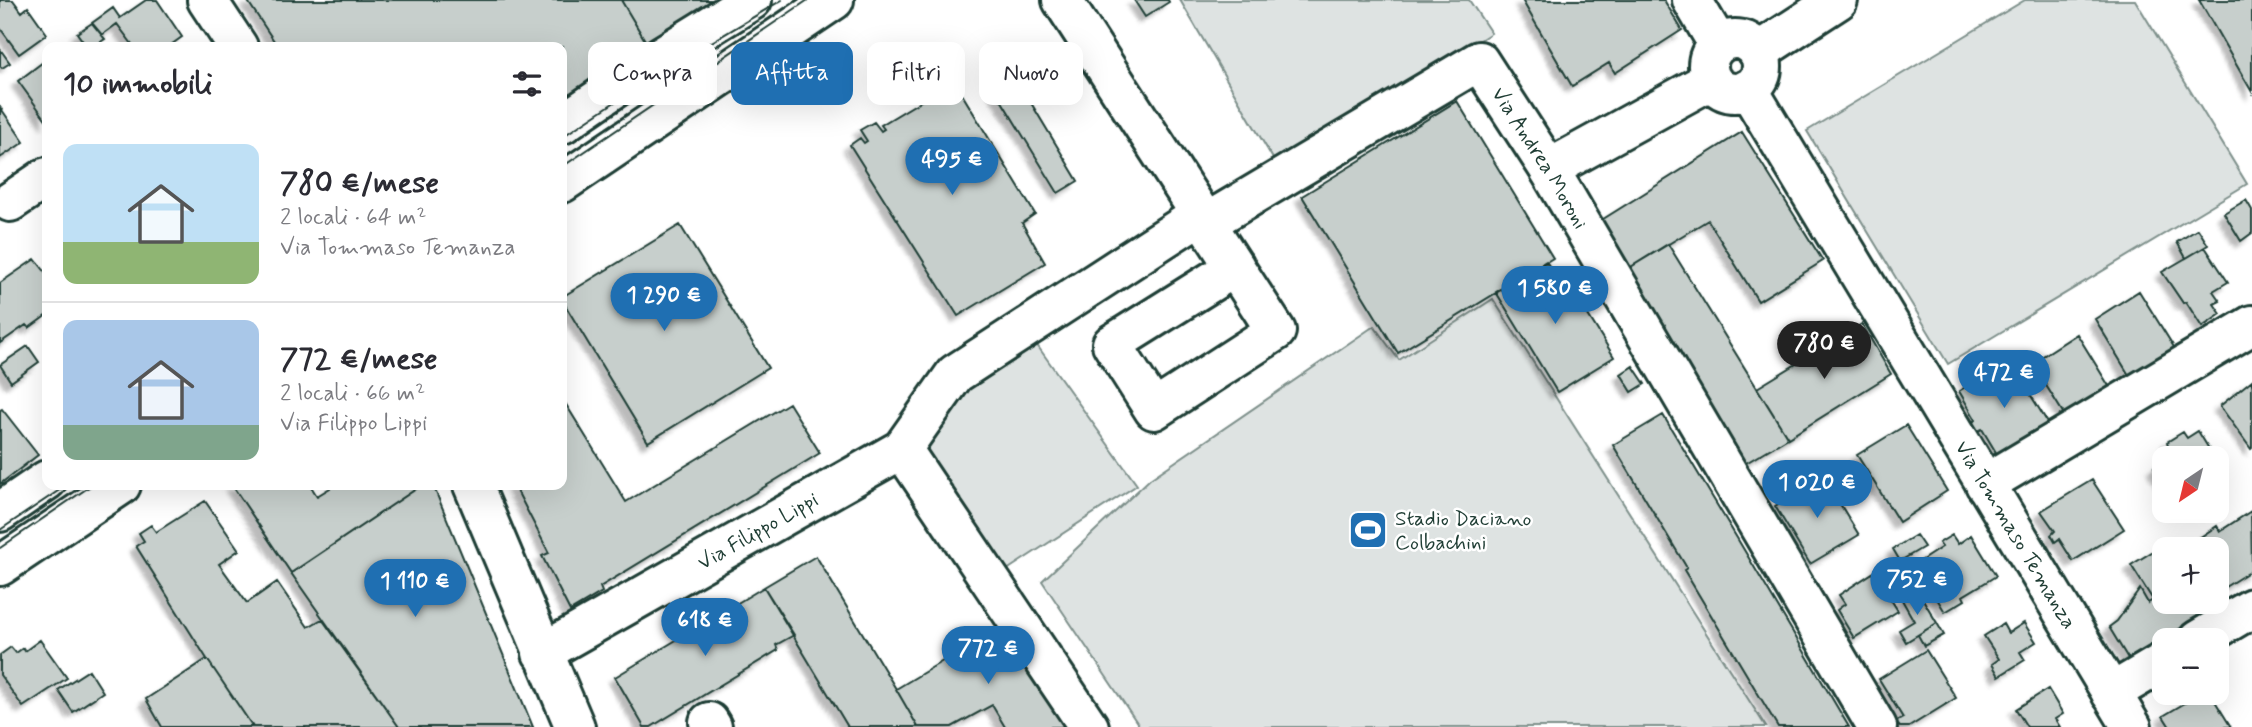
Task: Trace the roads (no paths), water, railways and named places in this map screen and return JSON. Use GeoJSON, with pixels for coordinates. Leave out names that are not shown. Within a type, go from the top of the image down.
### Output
{"type":"FeatureCollection","features":[{"type":"Feature","properties":{"kind":"street"},"geometry":{"type":"LineString","coordinates":[[207,0],[235,42]]}},
{"type":"Feature","properties":{"kind":"street"},"geometry":{"type":"LineString","coordinates":[[567,121],[663,55],[752,0]]}},
{"type":"Feature","properties":{"kind":"street"},"geometry":{"type":"LineString","coordinates":[[567,180],[834,0]]}},
{"type":"Feature","properties":{"kind":"street"},"geometry":{"type":"LineString","coordinates":[[1062,0],[1235,267]]}},
{"type":"Feature","properties":{"kind":"street"},"geometry":{"type":"LineString","coordinates":[[1549,169],[1714,62],[1726,40],[1744,40],[1758,52],[1762,68],[1760,77],[1748,89],[1732,93],[1716,87],[1714,62],[1692,0]]}},
{"type":"Feature","properties":{"kind":"street"},"geometry":{"type":"LineString","coordinates":[[1758,52],[1838,0]]}},
{"type":"Feature","properties":{"kind":"street","name":"Via Andrea Moroni"},"geometry":{"type":"LineString","coordinates":[[1262,189],[1479,61],[1549,169],[1877,727]]}},
{"type":"Feature","properties":{"kind":"street","name":"Via Tommaso Temanza"},"geometry":{"type":"LineString","coordinates":[[1748,89],[2132,727]]}},
{"type":"Feature","properties":{"kind":"street"},"geometry":{"type":"LineString","coordinates":[[10,202],[42,180]]}},
{"type":"Feature","properties":{"kind":"street","name":"Via Filippo Lippi"},"geometry":{"type":"LineString","coordinates":[[542,653],[902,449],[955,374],[1203,219],[1262,189]]}},
{"type":"Feature","properties":{"kind":"street"},"geometry":{"type":"LineString","coordinates":[[1985,484],[2252,325]]}},
{"type":"Feature","properties":{"kind":"street"},"geometry":{"type":"LineString","coordinates":[[902,449],[1089,727]]}},
{"type":"Feature","properties":{"kind":"street"},"geometry":{"type":"LineString","coordinates":[[0,512],[42,483]]}},
{"type":"Feature","properties":{"kind":"street"},"geometry":{"type":"LineString","coordinates":[[0,566],[114,490]]}},
{"type":"Feature","properties":{"kind":"street"},"geometry":{"type":"LineString","coordinates":[[475,490],[575,727]]}},
{"type":"Feature","properties":{"kind":"street"},"geometry":{"type":"LineString","coordinates":[[2218,628],[2252,608]]}},
{"type":"Feature","properties":{"kind":"street"},"geometry":{"type":"LineString","coordinates":[[2111,693],[2152,669]]}},
{"type":"Feature","properties":{"kind":"tram line"},"geometry":{"type":"LineString","coordinates":[[567,134],[648,80],[782,0]]}},
{"type":"Feature","properties":{"kind":"tram line"},"geometry":{"type":"LineString","coordinates":[[567,164],[808,0]]}},
{"type":"Feature","properties":{"kind":"tram line"},"geometry":{"type":"LineString","coordinates":[[0,530],[60,490]]}},
{"type":"Feature","properties":{"kind":"tram line"},"geometry":{"type":"LineString","coordinates":[[0,548],[85,490]]}},
{"type":"Feature","properties":{"kind":"place","name":"Stadio Daciano Colbachini"},"geometry":{"type":"Point","coordinates":[1368,530]}}]}
